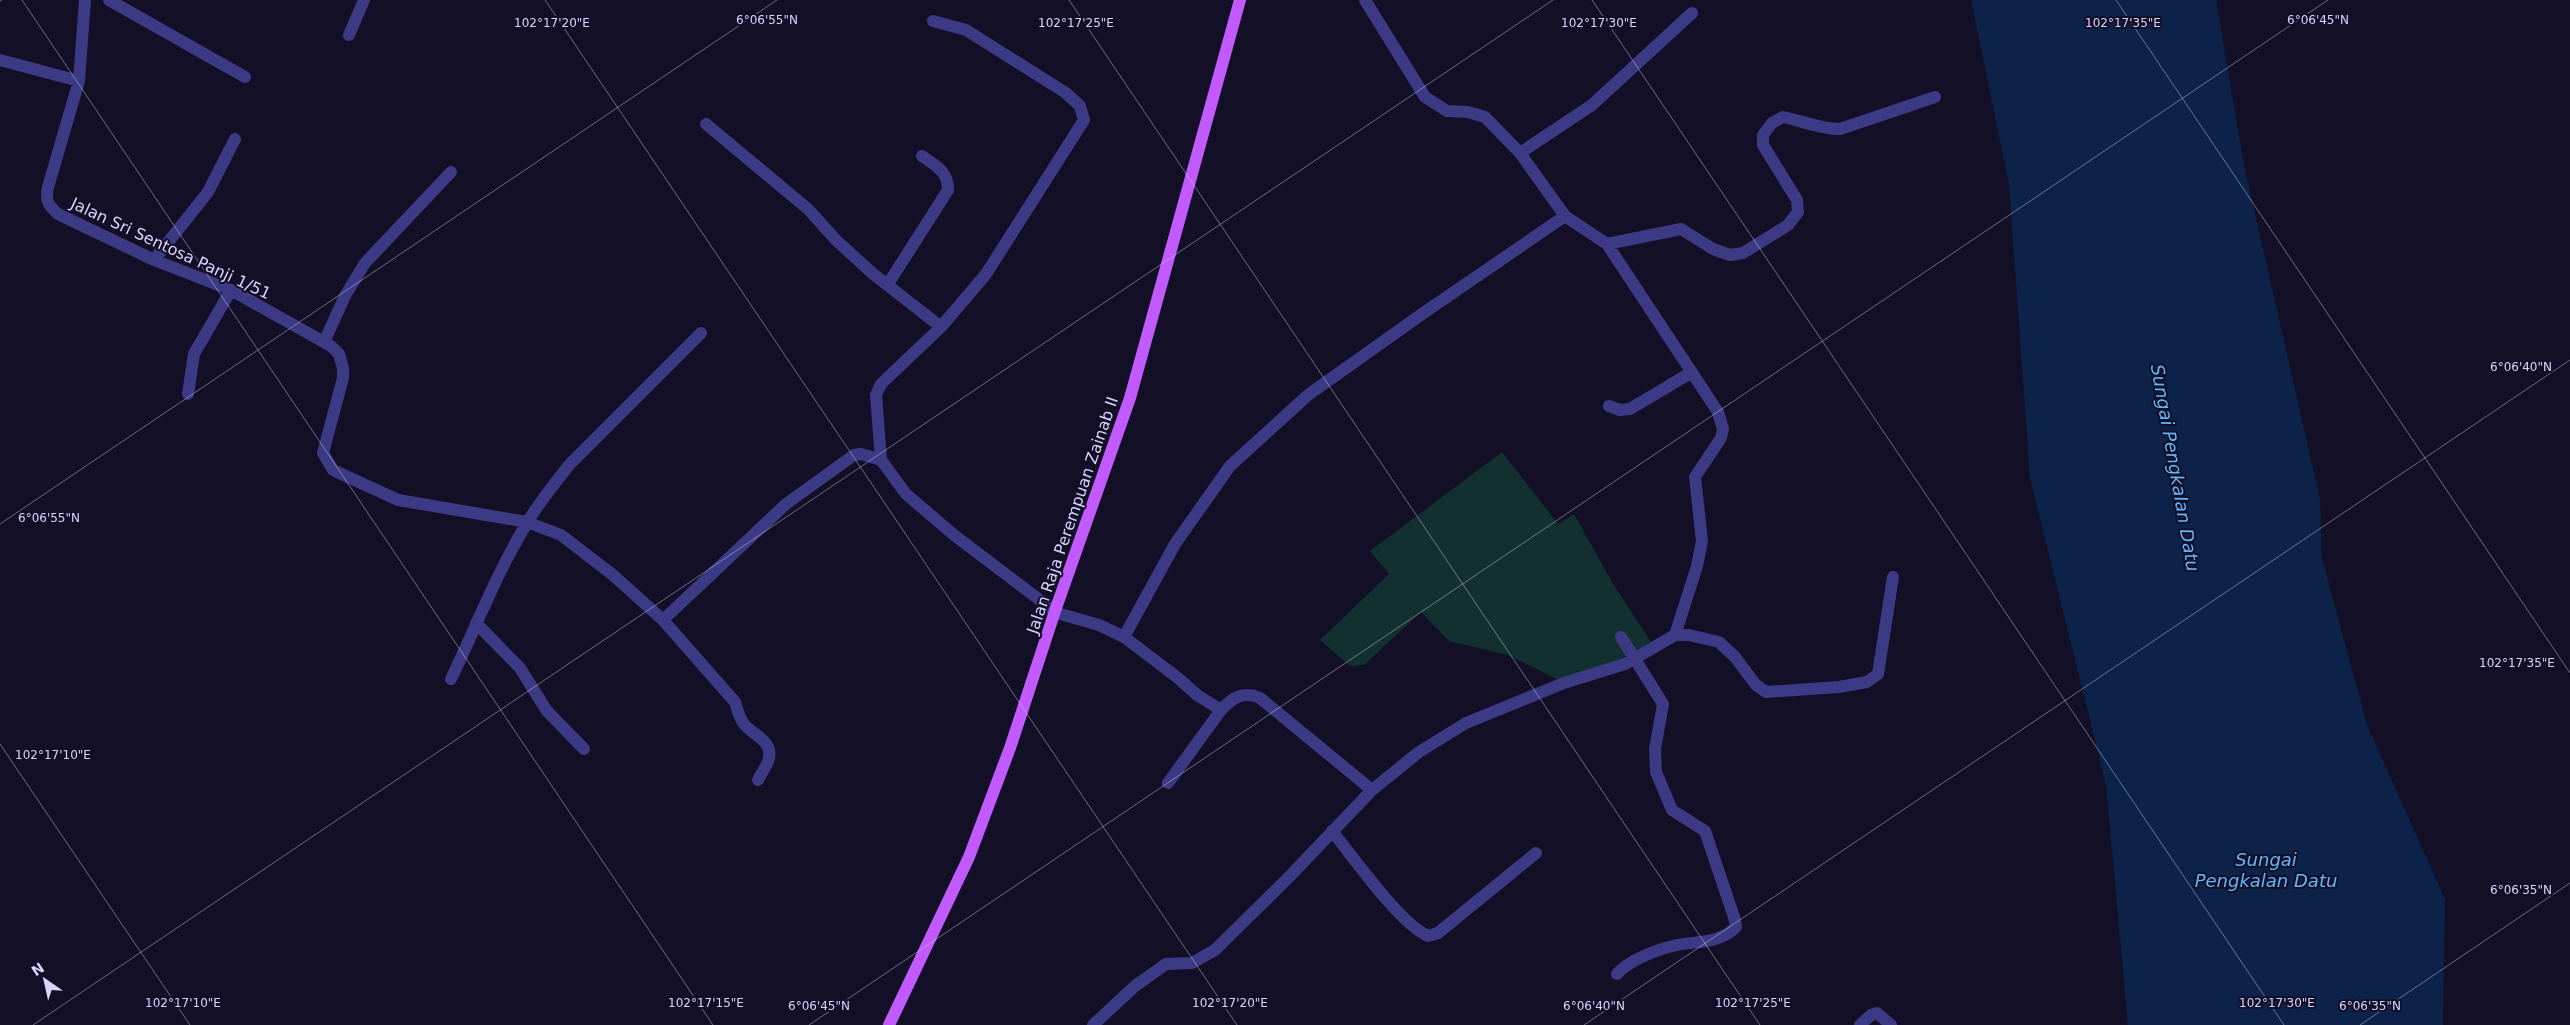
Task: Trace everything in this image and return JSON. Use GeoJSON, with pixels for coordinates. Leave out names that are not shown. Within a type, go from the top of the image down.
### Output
{"type":"FeatureCollection","features":[{"type":"Feature","properties":{"kind":"main road","name":"Jalan Raja Perempuan Zainab II"},"geometry":{"type":"LineString","coordinates":[[889,1025],[969,857],[1010,748],[1055,611],[1130,398],[1240,0]]}},
{"type":"Feature","properties":{"kind":"street","name":"Jalan Sri Sentosa Panji 1/51"},"geometry":{"type":"LineString","coordinates":[[85,0],[79,82],[45,198],[48,206],[58,214],[154,260],[231,290],[324,342],[339,354],[343,368],[323,453],[332,470],[398,500],[527,522],[561,535],[613,575],[663,620],[735,702],[740,719],[766,742],[769,750],[769,759],[758,780]]}},
{"type":"Feature","properties":{"kind":"street"},"geometry":{"type":"LineString","coordinates":[[109,0],[245,77]]}},
{"type":"Feature","properties":{"kind":"street"},"geometry":{"type":"LineString","coordinates":[[349,35],[364,0]]}},
{"type":"Feature","properties":{"kind":"street"},"geometry":{"type":"LineString","coordinates":[[1365,0],[1425,97],[1447,111],[1468,112],[1485,118],[1520,153],[1565,216],[1607,244],[1718,412],[1723,430],[1717,446],[1695,477],[1702,541],[1697,566],[1675,635]]}},
{"type":"Feature","properties":{"kind":"street"},"geometry":{"type":"LineString","coordinates":[[1520,153],[1592,106],[1692,13]]}},
{"type":"Feature","properties":{"kind":"street"},"geometry":{"type":"LineString","coordinates":[[933,21],[966,30],[1066,93],[1080,106],[1084,114],[1084,120],[986,274],[941,327],[881,384],[876,395],[881,460],[906,494],[954,535],[1055,611],[1099,625],[1124,637],[1197,695],[1220,710]]}},
{"type":"Feature","properties":{"kind":"street"},"geometry":{"type":"LineString","coordinates":[[0,60],[79,82]]}},
{"type":"Feature","properties":{"kind":"street"},"geometry":{"type":"LineString","coordinates":[[1607,244],[1681,229],[1713,249],[1730,255],[1744,253],[1788,225],[1798,212],[1797,200],[1763,145],[1763,135],[1772,124],[1784,117],[1814,123],[1827,129],[1840,129],[1935,97]]}},
{"type":"Feature","properties":{"kind":"street"},"geometry":{"type":"LineString","coordinates":[[706,124],[793,197],[836,240],[941,327]]}},
{"type":"Feature","properties":{"kind":"street"},"geometry":{"type":"LineString","coordinates":[[154,260],[208,192],[235,139]]}},
{"type":"Feature","properties":{"kind":"street"},"geometry":{"type":"LineString","coordinates":[[888,284],[948,190],[948,181],[944,171],[922,156]]}},
{"type":"Feature","properties":{"kind":"street"},"geometry":{"type":"LineString","coordinates":[[324,342],[345,296],[365,264],[451,172]]}},
{"type":"Feature","properties":{"kind":"street"},"geometry":{"type":"LineString","coordinates":[[1124,637],[1175,544],[1230,466],[1308,395],[1565,216]]}},
{"type":"Feature","properties":{"kind":"street"},"geometry":{"type":"LineString","coordinates":[[188,394],[194,354],[231,290]]}},
{"type":"Feature","properties":{"kind":"street"},"geometry":{"type":"LineString","coordinates":[[451,679],[476,623],[527,522],[570,464],[701,333]]}},
{"type":"Feature","properties":{"kind":"street"},"geometry":{"type":"LineString","coordinates":[[1609,406],[1620,410],[1630,409],[1692,372]]}},
{"type":"Feature","properties":{"kind":"street"},"geometry":{"type":"LineString","coordinates":[[663,620],[786,504],[854,455],[861,454],[881,460]]}},
{"type":"Feature","properties":{"kind":"street"},"geometry":{"type":"LineString","coordinates":[[1093,1025],[1135,986],[1166,964],[1192,963],[1215,950],[1372,790],[1418,752],[1466,724],[1564,683],[1608,670],[1675,635],[1689,635],[1718,642],[1736,657],[1756,685],[1766,692],[1825,689],[1867,682],[1878,674],[1893,577]]}},
{"type":"Feature","properties":{"kind":"street"},"geometry":{"type":"LineString","coordinates":[[476,623],[520,668],[547,710],[584,749]]}},
{"type":"Feature","properties":{"kind":"street"},"geometry":{"type":"LineString","coordinates":[[1617,974],[1624,966],[1657,952],[1676,946],[1721,938],[1736,927],[1736,920],[1706,831],[1672,810],[1656,772],[1655,749],[1663,704],[1636,657],[1621,636]]}},
{"type":"Feature","properties":{"kind":"street"},"geometry":{"type":"LineString","coordinates":[[1168,783],[1220,710],[1228,702],[1244,694],[1250,694],[1260,698],[1372,790]]}},
{"type":"Feature","properties":{"kind":"street"},"geometry":{"type":"LineString","coordinates":[[1332,831],[1399,913],[1416,931],[1428,936],[1438,933],[1536,853]]}},
{"type":"Feature","properties":{"kind":"street"},"geometry":{"type":"LineString","coordinates":[[1860,1025],[1877,1013],[1891,1025]]}},
{"type":"Feature","properties":{"kind":"green space"},"geometry":{"type":"Polygon","coordinates":[[[1502,452],[1558,524],[1574,514],[1612,582],[1651,642],[1613,663],[1559,680],[1508,655],[1449,641],[1421,612],[1364,665],[1350,666],[1320,640],[1389,574],[1370,551],[1502,452]]]}},
{"type":"Feature","properties":{"kind":"water","name":"Sungai Pengkalan Datu"},"geometry":{"type":"Polygon","coordinates":[[[1971,0],[2216,0],[2244,165],[2320,499],[2322,558],[2367,725],[2445,899],[2443,1025],[2128,1025],[2106,785],[2030,478],[2009,184],[1971,0]]]}}]}
